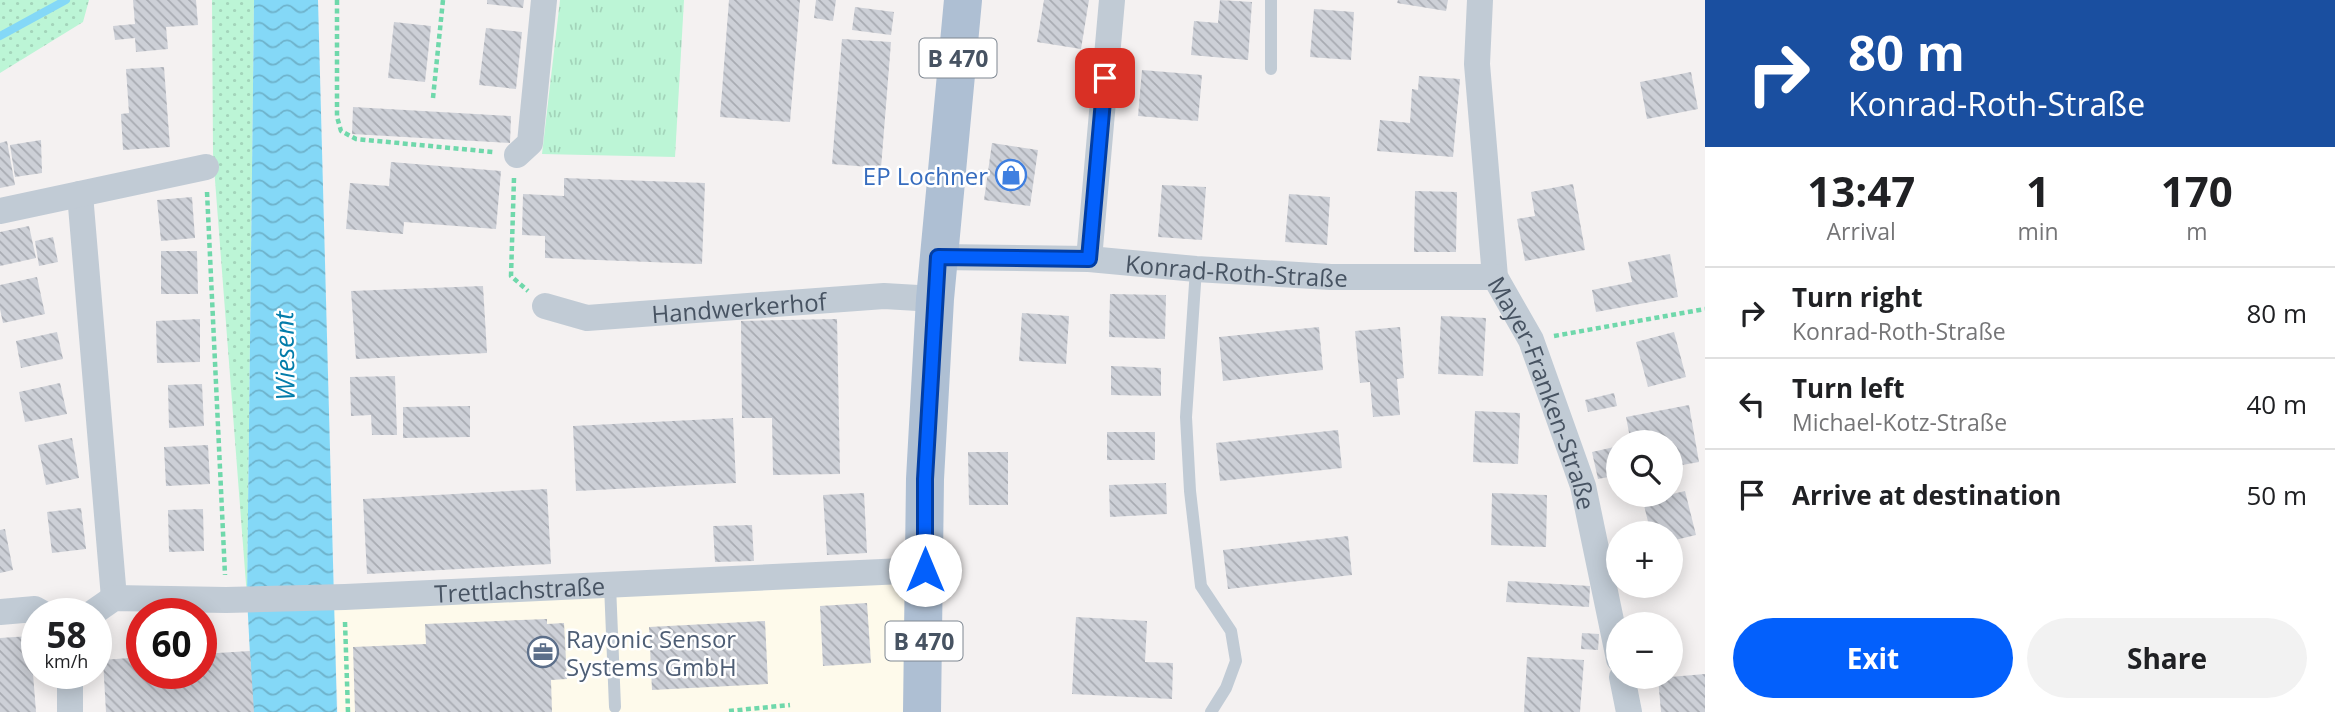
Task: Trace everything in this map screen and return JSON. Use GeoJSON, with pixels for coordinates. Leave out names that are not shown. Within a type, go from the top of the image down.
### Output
{"type":"FeatureCollection","features":[{"type":"Feature","properties":{"kind":"main road","name":"B 470"},"geometry":{"type":"LineString","coordinates":[[922,712],[925,479],[935,299],[963,0]]}},
{"type":"Feature","properties":{"kind":"street"},"geometry":{"type":"LineString","coordinates":[[517,155],[530,143],[544,0]]}},
{"type":"Feature","properties":{"kind":"street"},"geometry":{"type":"LineString","coordinates":[[1089,259],[1112,0]]}},
{"type":"Feature","properties":{"kind":"street","name":"Mayer-Franken-Straße"},"geometry":{"type":"LineString","coordinates":[[1480,0],[1477,64],[1495,277],[1531,340],[1583,486],[1609,612]]}},
{"type":"Feature","properties":{"kind":"street"},"geometry":{"type":"LineString","coordinates":[[0,211],[206,167]]}},
{"type":"Feature","properties":{"kind":"street"},"geometry":{"type":"LineString","coordinates":[[80,194],[114,598]]}},
{"type":"Feature","properties":{"kind":"street","name":"Konrad-Roth-Straße"},"geometry":{"type":"LineString","coordinates":[[938,257],[1089,259],[1331,277],[1495,277]]}},
{"type":"Feature","properties":{"kind":"street","name":"Handwerkerhof"},"geometry":{"type":"LineString","coordinates":[[545,306],[587,318],[884,296],[935,299]]}},
{"type":"Feature","properties":{"kind":"street","name":"Trettlachstraße"},"geometry":{"type":"LineString","coordinates":[[114,598],[226,600],[345,597],[925,570]]}},
{"type":"Feature","properties":{"kind":"street"},"geometry":{"type":"LineString","coordinates":[[0,612],[21,610]]}},
{"type":"Feature","properties":{"kind":"street"},"geometry":{"type":"LineString","coordinates":[[69,689],[70,712]]}},
{"type":"Feature","properties":{"kind":"street"},"geometry":{"type":"LineString","coordinates":[[1624,689],[1629,712]]}},
{"type":"Feature","properties":{"kind":"lane"},"geometry":{"type":"LineString","coordinates":[[1270,69],[1271,0]]}},
{"type":"Feature","properties":{"kind":"lane"},"geometry":{"type":"LineString","coordinates":[[1196,269],[1186,417],[1190,491],[1201,586],[1231,631],[1236,661],[1226,688],[1210,712]]}},
{"type":"Feature","properties":{"kind":"lane"},"geometry":{"type":"LineString","coordinates":[[610,585],[615,707]]}},
{"type":"Feature","properties":{"kind":"path"},"geometry":{"type":"LineString","coordinates":[[337,0],[337,117],[341,131],[356,139],[517,155],[511,276],[545,306]]}},
{"type":"Feature","properties":{"kind":"path"},"geometry":{"type":"LineString","coordinates":[[433,98],[443,0]]}},
{"type":"Feature","properties":{"kind":"path"},"geometry":{"type":"LineString","coordinates":[[206,167],[226,600]]}},
{"type":"Feature","properties":{"kind":"path"},"geometry":{"type":"LineString","coordinates":[[1531,340],[1705,309]]}},
{"type":"Feature","properties":{"kind":"path"},"geometry":{"type":"LineString","coordinates":[[345,597],[348,712]]}},
{"type":"Feature","properties":{"kind":"path"},"geometry":{"type":"LineString","coordinates":[[729,710],[790,705]]}},
{"type":"Feature","properties":{"kind":"shaded area"},"geometry":{"type":"Polygon","coordinates":[[[920,564],[918,712],[338,712],[333,592],[920,564]]]}},
{"type":"Feature","properties":{"kind":"green space"},"geometry":{"type":"Polygon","coordinates":[[[0,0],[89,0],[83,22],[0,73],[0,0]]]}},
{"type":"Feature","properties":{"kind":"green space"},"geometry":{"type":"Polygon","coordinates":[[[212,0],[254,0],[247,597],[213,154],[212,0]]]}},
{"type":"Feature","properties":{"kind":"green space"},"geometry":{"type":"Polygon","coordinates":[[[560,0],[684,0],[675,157],[542,154],[560,0]]]}},
{"type":"Feature","properties":{"kind":"water"},"geometry":{"type":"Polygon","coordinates":[[[254,0],[318,0],[337,712],[253,712],[247,597],[254,0]]]}},
{"type":"Feature","properties":{"kind":"building"},"geometry":{"type":"Polygon","coordinates":[[[133,0],[196,0],[198,25],[166,27],[168,49],[136,52],[135,38],[115,40],[113,26],[135,24],[133,0]]]}},
{"type":"Feature","properties":{"kind":"building"},"geometry":{"type":"Polygon","coordinates":[[[487,0],[524,0],[523,8],[487,4],[487,0]]]}},
{"type":"Feature","properties":{"kind":"building"},"geometry":{"type":"Polygon","coordinates":[[[729,0],[800,0],[790,122],[720,117],[729,0]]]}},
{"type":"Feature","properties":{"kind":"building"},"geometry":{"type":"Polygon","coordinates":[[[816,0],[836,0],[833,21],[814,18],[816,0]]]}},
{"type":"Feature","properties":{"kind":"building"},"geometry":{"type":"Polygon","coordinates":[[[1044,0],[1089,0],[1081,49],[1037,42],[1044,0]]]}},
{"type":"Feature","properties":{"kind":"building"},"geometry":{"type":"Polygon","coordinates":[[[1220,0],[1252,2],[1248,60],[1191,55],[1194,21],[1218,23],[1220,0]]]}},
{"type":"Feature","properties":{"kind":"building"},"geometry":{"type":"Polygon","coordinates":[[[1398,0],[1448,0],[1446,11],[1397,3],[1398,0]]]}},
{"type":"Feature","properties":{"kind":"building"},"geometry":{"type":"Polygon","coordinates":[[[855,7],[894,12],[891,35],[852,30],[855,7]]]}},
{"type":"Feature","properties":{"kind":"building"},"geometry":{"type":"Polygon","coordinates":[[[1314,9],[1354,12],[1351,60],[1310,57],[1314,9]]]}},
{"type":"Feature","properties":{"kind":"building"},"geometry":{"type":"Polygon","coordinates":[[[394,22],[431,26],[425,82],[388,78],[394,22]]]}},
{"type":"Feature","properties":{"kind":"building"},"geometry":{"type":"Polygon","coordinates":[[[486,28],[522,32],[516,89],[479,85],[486,28]]]}},
{"type":"Feature","properties":{"kind":"building"},"geometry":{"type":"Polygon","coordinates":[[[842,39],[891,42],[881,168],[832,164],[842,39]]]}},
{"type":"Feature","properties":{"kind":"building"},"geometry":{"type":"Polygon","coordinates":[[[164,67],[170,147],[123,150],[121,114],[129,113],[126,69],[164,67]]]}},
{"type":"Feature","properties":{"kind":"building"},"geometry":{"type":"Polygon","coordinates":[[[1142,70],[1202,75],[1198,121],[1138,116],[1142,70]]]}},
{"type":"Feature","properties":{"kind":"building"},"geometry":{"type":"Polygon","coordinates":[[[1691,72],[1698,109],[1647,119],[1640,82],[1691,72]]]}},
{"type":"Feature","properties":{"kind":"building"},"geometry":{"type":"Polygon","coordinates":[[[1419,76],[1460,79],[1453,157],[1377,151],[1380,120],[1410,123],[1412,89],[1418,90],[1419,76]]]}},
{"type":"Feature","properties":{"kind":"building"},"geometry":{"type":"Polygon","coordinates":[[[353,107],[511,116],[510,143],[352,134],[353,107]]]}},
{"type":"Feature","properties":{"kind":"building"},"geometry":{"type":"Polygon","coordinates":[[[41,140],[42,173],[15,177],[10,145],[41,140]]]}},
{"type":"Feature","properties":{"kind":"building"},"geometry":{"type":"Polygon","coordinates":[[[7,141],[15,185],[0,188],[0,143],[7,141]]]}},
{"type":"Feature","properties":{"kind":"building"},"geometry":{"type":"Polygon","coordinates":[[[992,143],[1038,150],[1030,206],[984,200],[992,143]]]}},
{"type":"Feature","properties":{"kind":"building"},"geometry":{"type":"Polygon","coordinates":[[[391,162],[501,171],[496,229],[404,222],[403,234],[346,229],[350,183],[389,186],[391,162]]]}},
{"type":"Feature","properties":{"kind":"building"},"geometry":{"type":"Polygon","coordinates":[[[564,178],[705,183],[702,264],[545,258],[545,236],[522,235],[523,194],[564,196],[564,178]]]}},
{"type":"Feature","properties":{"kind":"building"},"geometry":{"type":"Polygon","coordinates":[[[1573,184],[1585,250],[1525,261],[1517,219],[1535,216],[1531,192],[1573,184]]]}},
{"type":"Feature","properties":{"kind":"building"},"geometry":{"type":"Polygon","coordinates":[[[1162,185],[1206,187],[1202,240],[1158,237],[1162,185]]]}},
{"type":"Feature","properties":{"kind":"building"},"geometry":{"type":"Polygon","coordinates":[[[1415,191],[1457,192],[1456,252],[1414,252],[1415,191]]]}},
{"type":"Feature","properties":{"kind":"building"},"geometry":{"type":"Polygon","coordinates":[[[1289,194],[1330,197],[1327,245],[1285,242],[1289,194]]]}},
{"type":"Feature","properties":{"kind":"building"},"geometry":{"type":"Polygon","coordinates":[[[192,197],[195,238],[161,241],[157,200],[192,197]]]}},
{"type":"Feature","properties":{"kind":"building"},"geometry":{"type":"Polygon","coordinates":[[[29,226],[36,258],[0,266],[0,232],[29,226]]]}},
{"type":"Feature","properties":{"kind":"building"},"geometry":{"type":"Polygon","coordinates":[[[53,237],[58,262],[39,266],[35,241],[53,237]]]}},
{"type":"Feature","properties":{"kind":"building"},"geometry":{"type":"Polygon","coordinates":[[[161,251],[197,251],[198,294],[161,294],[161,251]]]}},
{"type":"Feature","properties":{"kind":"building"},"geometry":{"type":"Polygon","coordinates":[[[1670,254],[1678,297],[1596,312],[1592,290],[1632,282],[1628,262],[1670,254]]]}},
{"type":"Feature","properties":{"kind":"building"},"geometry":{"type":"Polygon","coordinates":[[[37,277],[45,314],[3,323],[0,285],[37,277]]]}},
{"type":"Feature","properties":{"kind":"building"},"geometry":{"type":"Polygon","coordinates":[[[483,286],[487,353],[356,359],[351,291],[483,286]]]}},
{"type":"Feature","properties":{"kind":"building"},"geometry":{"type":"Polygon","coordinates":[[[1110,294],[1166,295],[1165,339],[1109,337],[1110,294]]]}},
{"type":"Feature","properties":{"kind":"building"},"geometry":{"type":"Polygon","coordinates":[[[1022,313],[1069,316],[1066,364],[1019,361],[1022,313]]]}},
{"type":"Feature","properties":{"kind":"building"},"geometry":{"type":"Polygon","coordinates":[[[1441,316],[1486,318],[1483,376],[1438,374],[1441,316]]]}},
{"type":"Feature","properties":{"kind":"building"},"geometry":{"type":"Polygon","coordinates":[[[200,319],[200,362],[157,363],[156,321],[200,319]]]}},
{"type":"Feature","properties":{"kind":"building"},"geometry":{"type":"Polygon","coordinates":[[[837,319],[840,474],[773,475],[772,418],[742,418],[741,321],[837,319]]]}},
{"type":"Feature","properties":{"kind":"building"},"geometry":{"type":"Polygon","coordinates":[[[1319,327],[1323,370],[1223,381],[1219,337],[1319,327]]]}},
{"type":"Feature","properties":{"kind":"building"},"geometry":{"type":"Polygon","coordinates":[[[1400,327],[1404,378],[1397,379],[1400,415],[1373,417],[1370,382],[1360,383],[1355,331],[1400,327]]]}},
{"type":"Feature","properties":{"kind":"building"},"geometry":{"type":"Polygon","coordinates":[[[57,332],[63,359],[21,368],[16,341],[57,332]]]}},
{"type":"Feature","properties":{"kind":"building"},"geometry":{"type":"Polygon","coordinates":[[[1674,332],[1686,377],[1648,387],[1636,342],[1674,332]]]}},
{"type":"Feature","properties":{"kind":"building"},"geometry":{"type":"Polygon","coordinates":[[[1111,366],[1161,368],[1161,396],[1111,395],[1111,366]]]}},
{"type":"Feature","properties":{"kind":"building"},"geometry":{"type":"Polygon","coordinates":[[[395,376],[397,435],[372,435],[371,415],[351,416],[350,377],[395,376]]]}},
{"type":"Feature","properties":{"kind":"building"},"geometry":{"type":"Polygon","coordinates":[[[60,383],[67,414],[25,422],[19,392],[60,383]]]}},
{"type":"Feature","properties":{"kind":"building"},"geometry":{"type":"Polygon","coordinates":[[[202,384],[204,426],[169,428],[168,385],[202,384]]]}},
{"type":"Feature","properties":{"kind":"building"},"geometry":{"type":"Polygon","coordinates":[[[1614,393],[1617,406],[1588,412],[1585,400],[1614,393]]]}},
{"type":"Feature","properties":{"kind":"building"},"geometry":{"type":"Polygon","coordinates":[[[1689,405],[1699,462],[1683,465],[1683,430],[1628,430],[1626,417],[1689,405]]]}},
{"type":"Feature","properties":{"kind":"building"},"geometry":{"type":"Polygon","coordinates":[[[470,406],[470,437],[403,438],[403,407],[470,406]]]}},
{"type":"Feature","properties":{"kind":"building"},"geometry":{"type":"Polygon","coordinates":[[[1475,411],[1520,413],[1518,464],[1473,462],[1475,411]]]}},
{"type":"Feature","properties":{"kind":"building"},"geometry":{"type":"Polygon","coordinates":[[[733,418],[736,483],[576,491],[573,426],[733,418]]]}},
{"type":"Feature","properties":{"kind":"building"},"geometry":{"type":"Polygon","coordinates":[[[1338,430],[1342,468],[1220,481],[1216,443],[1338,430]]]}},
{"type":"Feature","properties":{"kind":"building"},"geometry":{"type":"Polygon","coordinates":[[[1107,432],[1155,432],[1155,460],[1107,460],[1107,432]]]}},
{"type":"Feature","properties":{"kind":"building"},"geometry":{"type":"Polygon","coordinates":[[[72,438],[79,478],[46,485],[38,445],[72,438]]]}},
{"type":"Feature","properties":{"kind":"building"},"geometry":{"type":"Polygon","coordinates":[[[208,445],[210,484],[166,486],[164,447],[208,445]]]}},
{"type":"Feature","properties":{"kind":"building"},"geometry":{"type":"Polygon","coordinates":[[[1606,449],[1606,477],[1598,479],[1592,452],[1606,449]]]}},
{"type":"Feature","properties":{"kind":"building"},"geometry":{"type":"Polygon","coordinates":[[[968,452],[1008,452],[1008,505],[969,505],[968,452]]]}},
{"type":"Feature","properties":{"kind":"building"},"geometry":{"type":"Polygon","coordinates":[[[1166,483],[1167,514],[1110,517],[1109,485],[1166,483]]]}},
{"type":"Feature","properties":{"kind":"building"},"geometry":{"type":"Polygon","coordinates":[[[547,489],[551,564],[367,574],[363,499],[547,489]]]}},
{"type":"Feature","properties":{"kind":"building"},"geometry":{"type":"Polygon","coordinates":[[[1683,491],[1696,535],[1683,538],[1683,521],[1648,521],[1644,507],[1683,507],[1683,491]]]}},
{"type":"Feature","properties":{"kind":"building"},"geometry":{"type":"Polygon","coordinates":[[[864,493],[867,553],[827,555],[823,495],[864,493]]]}},
{"type":"Feature","properties":{"kind":"building"},"geometry":{"type":"Polygon","coordinates":[[[1492,493],[1547,495],[1546,547],[1491,545],[1492,493]]]}},
{"type":"Feature","properties":{"kind":"building"},"geometry":{"type":"Polygon","coordinates":[[[81,508],[86,549],[52,553],[47,512],[81,508]]]}},
{"type":"Feature","properties":{"kind":"building"},"geometry":{"type":"Polygon","coordinates":[[[203,509],[204,551],[169,552],[168,510],[203,509]]]}},
{"type":"Feature","properties":{"kind":"building"},"geometry":{"type":"Polygon","coordinates":[[[752,525],[754,561],[715,562],[713,526],[752,525]]]}},
{"type":"Feature","properties":{"kind":"building"},"geometry":{"type":"Polygon","coordinates":[[[5,529],[13,570],[0,573],[0,530],[5,529]]]}},
{"type":"Feature","properties":{"kind":"building"},"geometry":{"type":"Polygon","coordinates":[[[1348,536],[1352,575],[1228,589],[1223,550],[1348,536]]]}},
{"type":"Feature","properties":{"kind":"building"},"geometry":{"type":"Polygon","coordinates":[[[1508,581],[1590,586],[1589,607],[1506,602],[1508,581]]]}},
{"type":"Feature","properties":{"kind":"building"},"geometry":{"type":"Polygon","coordinates":[[[867,603],[871,663],[823,666],[820,606],[867,603]]]}},
{"type":"Feature","properties":{"kind":"building"},"geometry":{"type":"Polygon","coordinates":[[[1076,617],[1147,621],[1145,662],[1173,663],[1172,699],[1072,694],[1076,617]]]}},
{"type":"Feature","properties":{"kind":"building"},"geometry":{"type":"Polygon","coordinates":[[[547,619],[547,624],[564,623],[567,679],[551,680],[552,712],[355,712],[353,647],[426,644],[425,624],[547,619]]]}},
{"type":"Feature","properties":{"kind":"building"},"geometry":{"type":"Polygon","coordinates":[[[765,621],[768,684],[652,690],[649,627],[765,621]]]}},
{"type":"Feature","properties":{"kind":"building"},"geometry":{"type":"Polygon","coordinates":[[[1582,633],[1599,634],[1598,650],[1581,649],[1582,633]]]}},
{"type":"Feature","properties":{"kind":"building"},"geometry":{"type":"Polygon","coordinates":[[[21,637],[21,689],[34,689],[36,712],[0,712],[0,638],[21,637]]]}},
{"type":"Feature","properties":{"kind":"building"},"geometry":{"type":"Polygon","coordinates":[[[250,651],[254,712],[106,712],[105,689],[112,689],[112,659],[126,658],[126,689],[217,689],[217,653],[250,651]]]}},
{"type":"Feature","properties":{"kind":"building"},"geometry":{"type":"Polygon","coordinates":[[[1527,657],[1584,660],[1580,712],[1524,712],[1527,657]]]}},
{"type":"Feature","properties":{"kind":"building"},"geometry":{"type":"Polygon","coordinates":[[[1705,674],[1705,712],[1661,712],[1659,689],[1683,689],[1683,676],[1705,674]]]}},
{"type":"Feature","properties":{"kind":"waterway","name":"Wiesent"},"geometry":{"type":"LineString","coordinates":[[0,36],[66,0]]}},
{"type":"Feature","properties":{"kind":"place","name":"EP Lochner"},"geometry":{"type":"Point","coordinates":[1011,175]}},
{"type":"Feature","properties":{"kind":"place","name":"Rayonic Sensor Systems GmbH"},"geometry":{"type":"Point","coordinates":[543,652]}},
{"type":"Feature","properties":{"kind":"route"},"geometry":{"type":"LineString","coordinates":[[925,570],[925,479],[938,257],[1089,259],[1105,78]]}}]}
